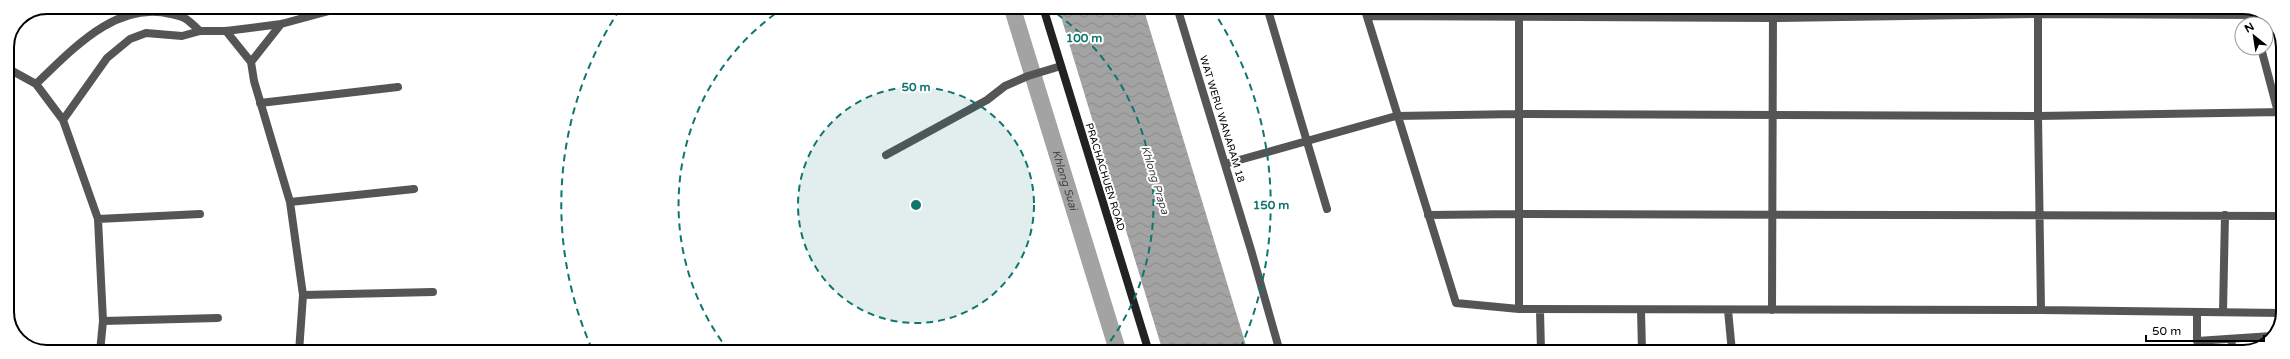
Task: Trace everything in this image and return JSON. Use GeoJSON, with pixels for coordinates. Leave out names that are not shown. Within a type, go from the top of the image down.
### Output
{"type":"FeatureCollection","features":[{"type":"Feature","properties":{"kind":"street"},"geometry":{"type":"LineString","coordinates":[[36,84],[70,51],[114,18],[125,14]]}},
{"type":"Feature","properties":{"kind":"street"},"geometry":{"type":"LineString","coordinates":[[172,14],[185,18],[200,31]]}},
{"type":"Feature","properties":{"kind":"street"},"geometry":{"type":"LineString","coordinates":[[63,120],[107,58],[130,39],[146,33],[182,36],[200,31],[226,30],[281,24],[318,14]]}},
{"type":"Feature","properties":{"kind":"street","name":"PRACHACHUEN ROAD"},"geometry":{"type":"LineString","coordinates":[[1045,14],[1147,345]]}},
{"type":"Feature","properties":{"kind":"street","name":"WAT WERU WANARAM 18"},"geometry":{"type":"LineString","coordinates":[[1179,14],[1278,345]]}},
{"type":"Feature","properties":{"kind":"street"},"geometry":{"type":"LineString","coordinates":[[1269,14],[1327,209]]}},
{"type":"Feature","properties":{"kind":"street"},"geometry":{"type":"LineString","coordinates":[[1519,14],[1519,309]]}},
{"type":"Feature","properties":{"kind":"street"},"geometry":{"type":"LineString","coordinates":[[1772,310],[1773,14]]}},
{"type":"Feature","properties":{"kind":"street"},"geometry":{"type":"LineString","coordinates":[[1924,14],[1773,18],[1367,16],[1396,116],[1456,303],[1540,310],[2041,310],[2276,313]]}},
{"type":"Feature","properties":{"kind":"street"},"geometry":{"type":"LineString","coordinates":[[2038,14],[2041,310]]}},
{"type":"Feature","properties":{"kind":"street"},"geometry":{"type":"LineString","coordinates":[[250,62],[281,24]]}},
{"type":"Feature","properties":{"kind":"street"},"geometry":{"type":"LineString","coordinates":[[226,30],[250,62],[260,103],[290,202],[303,295],[299,345]]}},
{"type":"Feature","properties":{"kind":"street"},"geometry":{"type":"LineString","coordinates":[[2263,56],[2276,99]]}},
{"type":"Feature","properties":{"kind":"street"},"geometry":{"type":"LineString","coordinates":[[886,155],[987,100],[1005,86],[1028,76],[1061,66]]}},
{"type":"Feature","properties":{"kind":"street"},"geometry":{"type":"LineString","coordinates":[[14,72],[36,84],[63,120],[98,219],[103,321],[101,345]]}},
{"type":"Feature","properties":{"kind":"street"},"geometry":{"type":"LineString","coordinates":[[260,103],[398,88]]}},
{"type":"Feature","properties":{"kind":"street"},"geometry":{"type":"LineString","coordinates":[[1225,164],[1396,116],[1519,114],[2038,116],[2276,112]]}},
{"type":"Feature","properties":{"kind":"street"},"geometry":{"type":"LineString","coordinates":[[290,202],[414,188]]}},
{"type":"Feature","properties":{"kind":"street"},"geometry":{"type":"LineString","coordinates":[[98,219],[200,214]]}},
{"type":"Feature","properties":{"kind":"street"},"geometry":{"type":"LineString","coordinates":[[1428,215],[2039,214],[2276,216]]}},
{"type":"Feature","properties":{"kind":"street"},"geometry":{"type":"LineString","coordinates":[[2223,312],[2225,215]]}},
{"type":"Feature","properties":{"kind":"street"},"geometry":{"type":"LineString","coordinates":[[303,295],[433,292]]}},
{"type":"Feature","properties":{"kind":"street"},"geometry":{"type":"LineString","coordinates":[[1540,310],[1541,345]]}},
{"type":"Feature","properties":{"kind":"street"},"geometry":{"type":"LineString","coordinates":[[1641,310],[1642,345]]}},
{"type":"Feature","properties":{"kind":"street"},"geometry":{"type":"LineString","coordinates":[[1728,310],[1731,345]]}},
{"type":"Feature","properties":{"kind":"street"},"geometry":{"type":"LineString","coordinates":[[2198,312],[2197,341],[2265,336]]}},
{"type":"Feature","properties":{"kind":"street"},"geometry":{"type":"LineString","coordinates":[[103,321],[218,318]]}},
{"type":"Feature","properties":{"kind":"street"},"geometry":{"type":"LineString","coordinates":[[2232,339],[2232,345]]}},
{"type":"Feature","properties":{"kind":"water","name":"Khlong Prapa"},"geometry":{"type":"Polygon","coordinates":[[[1060,14],[1145,14],[1246,345],[1161,345],[1060,14]]]}},
{"type":"Feature","properties":{"kind":"waterway","name":"Khlong Suai"},"geometry":{"type":"LineString","coordinates":[[1014,14],[1116,345]]}}]}
